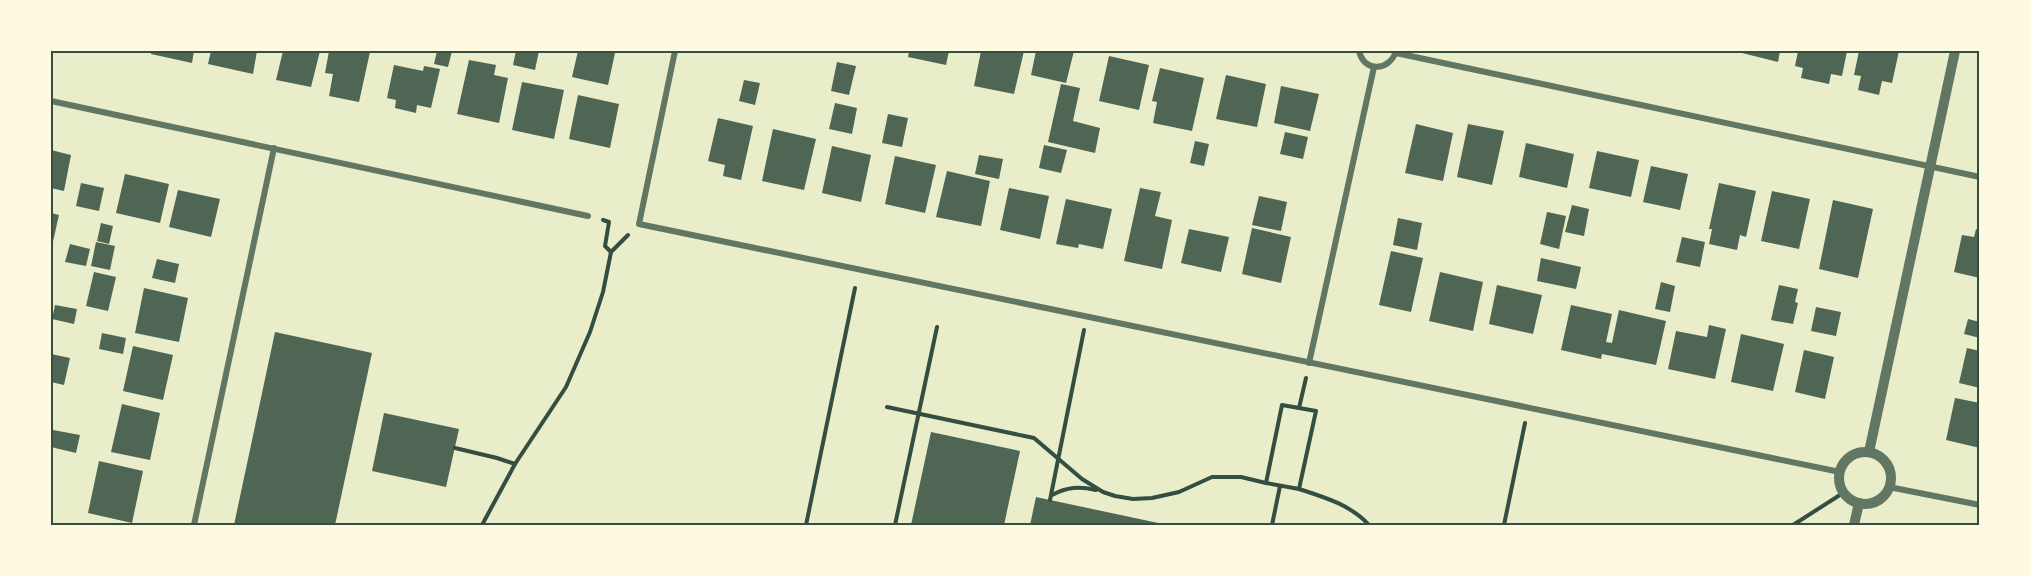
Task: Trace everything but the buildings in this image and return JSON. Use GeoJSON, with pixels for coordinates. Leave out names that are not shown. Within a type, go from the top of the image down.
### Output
{"type":"FeatureCollection","features":[{"type":"Feature","properties":{"kind":"street"},"geometry":{"type":"LineString","coordinates":[[675,51],[639,224],[1840,472]]}},
{"type":"Feature","properties":{"kind":"street"},"geometry":{"type":"LineString","coordinates":[[1359,51],[1363,62],[1374,67],[1383,67],[1390,63],[1396,52],[1980,177]]}},
{"type":"Feature","properties":{"kind":"street"},"geometry":{"type":"LineString","coordinates":[[1869,452],[1955,51]]}},
{"type":"Feature","properties":{"kind":"street"},"geometry":{"type":"LineString","coordinates":[[1310,363],[1374,67]]}},
{"type":"Feature","properties":{"kind":"street"},"geometry":{"type":"LineString","coordinates":[[51,101],[588,216]]}},
{"type":"Feature","properties":{"kind":"street"},"geometry":{"type":"LineString","coordinates":[[194,525],[274,148]]}},
{"type":"Feature","properties":{"kind":"street"},"geometry":{"type":"LineString","coordinates":[[1860,452],[1869,452],[1882,458],[1888,465],[1891,474],[1889,487],[1879,500],[1866,504],[1858,503],[1843,493],[1840,472],[1848,458],[1860,452]]}},
{"type":"Feature","properties":{"kind":"street"},"geometry":{"type":"LineString","coordinates":[[1889,487],[1980,505]]}},
{"type":"Feature","properties":{"kind":"street"},"geometry":{"type":"LineString","coordinates":[[1854,525],[1858,503]]}},
{"type":"Feature","properties":{"kind":"path"},"geometry":{"type":"LineString","coordinates":[[588,216],[609,222],[605,246],[611,252]]}},
{"type":"Feature","properties":{"kind":"path"},"geometry":{"type":"LineString","coordinates":[[482,525],[515,464],[566,387],[590,332],[600,302],[611,252],[639,224]]}},
{"type":"Feature","properties":{"kind":"path"},"geometry":{"type":"LineString","coordinates":[[806,525],[855,288]]}},
{"type":"Feature","properties":{"kind":"path"},"geometry":{"type":"LineString","coordinates":[[1086,316],[1050,498],[1061,490],[1077,486],[1133,499],[1152,498],[1179,492],[1212,477],[1241,477],[1299,489],[1347,508],[1369,525]]}},
{"type":"Feature","properties":{"kind":"path"},"geometry":{"type":"LineString","coordinates":[[895,525],[937,327]]}},
{"type":"Feature","properties":{"kind":"path"},"geometry":{"type":"LineString","coordinates":[[1299,408],[1301,398]]}},
{"type":"Feature","properties":{"kind":"path"},"geometry":{"type":"LineString","coordinates":[[1266,483],[1282,405],[1316,411],[1299,489]]}},
{"type":"Feature","properties":{"kind":"path"},"geometry":{"type":"LineString","coordinates":[[887,407],[1034,438],[1082,479],[1103,492]]}},
{"type":"Feature","properties":{"kind":"path"},"geometry":{"type":"LineString","coordinates":[[1504,525],[1520,443]]}},
{"type":"Feature","properties":{"kind":"path"},"geometry":{"type":"LineString","coordinates":[[455,448],[515,464]]}},
{"type":"Feature","properties":{"kind":"path"},"geometry":{"type":"LineString","coordinates":[[1272,525],[1280,486]]}},
{"type":"Feature","properties":{"kind":"path"},"geometry":{"type":"LineString","coordinates":[[1793,525],[1843,493]]}}]}
